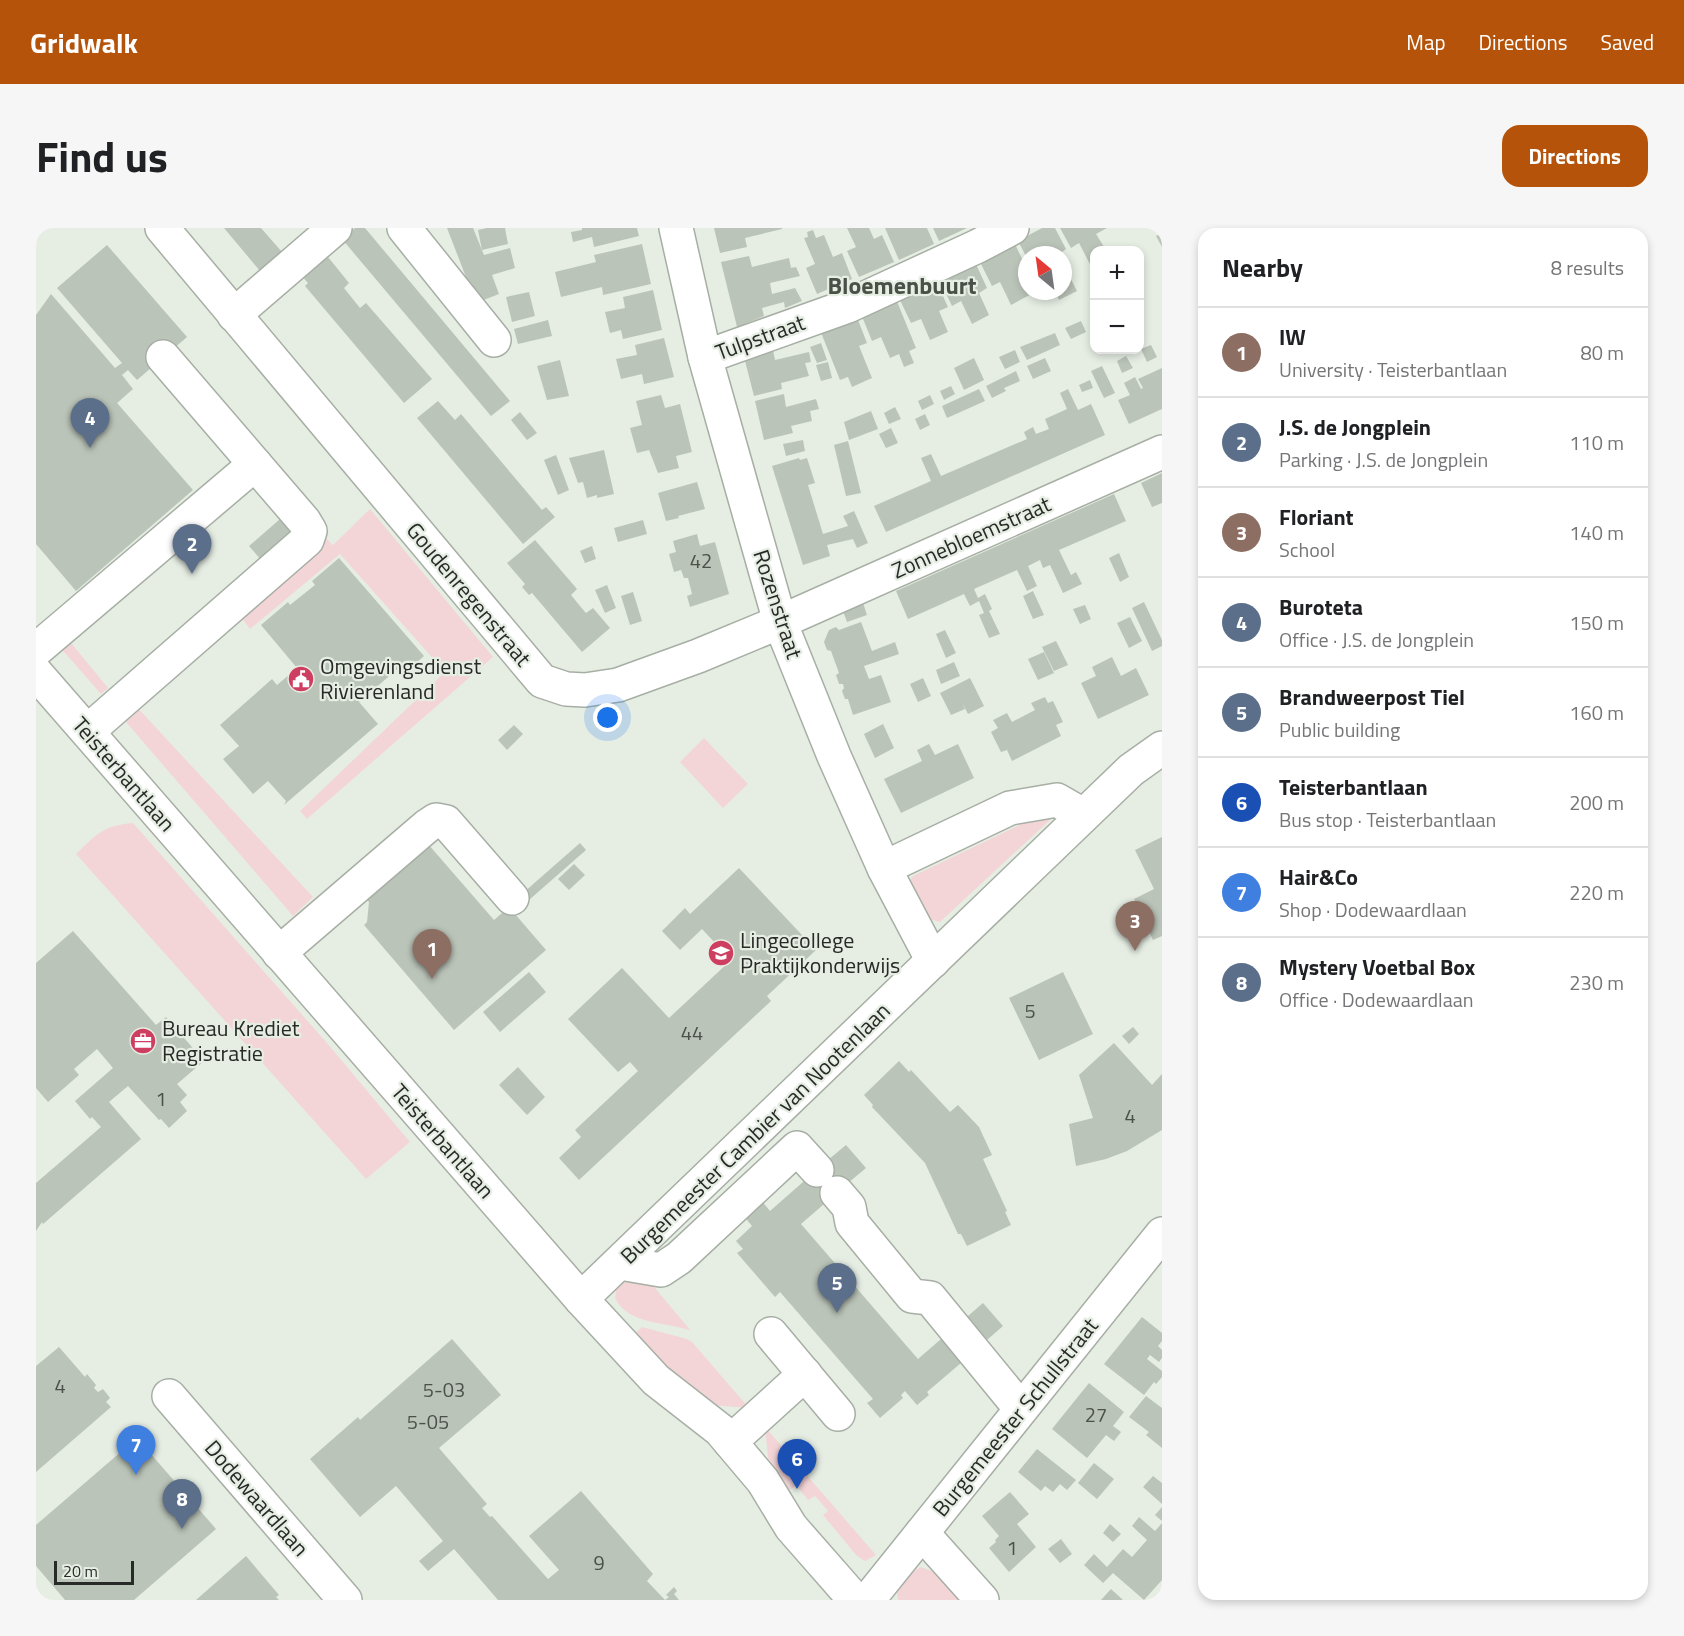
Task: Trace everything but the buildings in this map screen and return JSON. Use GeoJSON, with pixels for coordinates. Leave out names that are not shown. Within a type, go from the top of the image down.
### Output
{"type":"FeatureCollection","features":[{"type":"Feature","properties":{"kind":"street","name":"Goudenregenstraat"},"geometry":{"type":"LineString","coordinates":[[162,228],[542,681],[566,689],[585,690],[618,685],[698,656],[780,622]]}},
{"type":"Feature","properties":{"kind":"street"},"geometry":{"type":"LineString","coordinates":[[234,315],[335,228]]}},
{"type":"Feature","properties":{"kind":"street"},"geometry":{"type":"LineString","coordinates":[[404,228],[494,340]]}},
{"type":"Feature","properties":{"kind":"street","name":"Rozenstraat"},"geometry":{"type":"LineString","coordinates":[[676,228],[705,357],[780,622],[834,756],[884,868],[933,961]]}},
{"type":"Feature","properties":{"kind":"street","name":"Tulpstraat"},"geometry":{"type":"LineString","coordinates":[[705,357],[848,306],[1012,228]]}},
{"type":"Feature","properties":{"kind":"street"},"geometry":{"type":"LineString","coordinates":[[88,731],[307,540],[310,531],[304,521],[163,357]]}},
{"type":"Feature","properties":{"kind":"street","name":"Zonnebloemstraat"},"geometry":{"type":"LineString","coordinates":[[780,622],[1162,452]]}},
{"type":"Feature","properties":{"kind":"street"},"geometry":{"type":"LineString","coordinates":[[36,650],[255,464]]}},
{"type":"Feature","properties":{"kind":"street","name":"Teisterbantlaan"},"geometry":{"type":"LineString","coordinates":[[36,674],[581,1299],[656,1380],[720,1430],[763,1481],[791,1527],[855,1600]]}},
{"type":"Feature","properties":{"kind":"street","name":"Burgemeester Cambier van Nootenlaan"},"geometry":{"type":"LineString","coordinates":[[581,1299],[1083,815],[1131,770],[1162,748]]}},
{"type":"Feature","properties":{"kind":"street"},"geometry":{"type":"LineString","coordinates":[[884,868],[1010,808],[1058,800],[1083,815]]}},
{"type":"Feature","properties":{"kind":"street"},"geometry":{"type":"LineString","coordinates":[[279,953],[436,820],[446,822],[512,898]]}},
{"type":"Feature","properties":{"kind":"street"},"geometry":{"type":"LineString","coordinates":[[620,1263],[661,1270],[680,1258],[797,1148],[849,1207],[852,1223],[912,1296],[930,1298],[1021,1409]]}},
{"type":"Feature","properties":{"kind":"street","name":"Burgemeester Schullstraat"},"geometry":{"type":"LineString","coordinates":[[868,1600],[1162,1234]]}},
{"type":"Feature","properties":{"kind":"street"},"geometry":{"type":"LineString","coordinates":[[771,1334],[838,1414]]}},
{"type":"Feature","properties":{"kind":"street"},"geometry":{"type":"LineString","coordinates":[[730,1442],[805,1374]]}},
{"type":"Feature","properties":{"kind":"street","name":"Dodewaardlaan"},"geometry":{"type":"LineString","coordinates":[[169,1396],[345,1600]]}},
{"type":"Feature","properties":{"kind":"street"},"geometry":{"type":"LineString","coordinates":[[922,1533],[982,1600]]}},
{"type":"Feature","properties":{"kind":"shaded area"},"geometry":{"type":"Polygon","coordinates":[[[370,509],[493,657],[307,819],[300,811],[445,672],[340,554],[250,629],[241,617],[326,538],[333,545],[370,509]]]}},
{"type":"Feature","properties":{"kind":"shaded area"},"geometry":{"type":"Polygon","coordinates":[[[67,638],[108,688],[101,694],[58,645],[67,638]]]}},
{"type":"Feature","properties":{"kind":"shaded area"},"geometry":{"type":"Polygon","coordinates":[[[135,705],[313,897],[293,916],[120,715],[135,705]]]}},
{"type":"Feature","properties":{"kind":"shaded area"},"geometry":{"type":"Polygon","coordinates":[[[704,738],[748,784],[723,808],[680,762],[704,738]]]}},
{"type":"Feature","properties":{"kind":"shaded area"},"geometry":{"type":"Polygon","coordinates":[[[1047,816],[1051,819],[940,922],[929,919],[909,882],[913,876],[1026,822],[1047,816]]]}},
{"type":"Feature","properties":{"kind":"shaded area"},"geometry":{"type":"Polygon","coordinates":[[[133,823],[327,1043],[410,1142],[366,1179],[76,854],[101,832],[114,826],[133,823]]]}},
{"type":"Feature","properties":{"kind":"shaded area"},"geometry":{"type":"Polygon","coordinates":[[[645,1276],[691,1331],[639,1318],[629,1314],[621,1307],[615,1298],[617,1281],[645,1276]]]}},
{"type":"Feature","properties":{"kind":"shaded area"},"geometry":{"type":"Polygon","coordinates":[[[642,1327],[692,1342],[749,1408],[710,1405],[673,1377],[633,1335],[642,1327]]]}},
{"type":"Feature","properties":{"kind":"shaded area"},"geometry":{"type":"Polygon","coordinates":[[[765,1427],[876,1555],[865,1561],[857,1556],[823,1515],[828,1511],[815,1496],[808,1500],[796,1485],[789,1491],[769,1467],[765,1427]]]}},
{"type":"Feature","properties":{"kind":"shaded area"},"geometry":{"type":"Polygon","coordinates":[[[921,1567],[937,1573],[960,1600],[898,1600],[897,1592],[914,1571],[921,1567]]]}},
{"type":"Feature","properties":{"kind":"place","name":"Buroteta"},"geometry":{"type":"Point","coordinates":[90,448]}},
{"type":"Feature","properties":{"kind":"place","name":"J.S. de Jongplein"},"geometry":{"type":"Point","coordinates":[192,574]}},
{"type":"Feature","properties":{"kind":"place","name":"Omgevingsdienst Rivierenland"},"geometry":{"type":"Point","coordinates":[301,679]}},
{"type":"Feature","properties":{"kind":"place","name":"Floriant"},"geometry":{"type":"Point","coordinates":[1135,951]}},
{"type":"Feature","properties":{"kind":"place","name":"Lingecollege Praktijkonderwijs"},"geometry":{"type":"Point","coordinates":[721,953]}},
{"type":"Feature","properties":{"kind":"place","name":"IW"},"geometry":{"type":"Point","coordinates":[432,979]}},
{"type":"Feature","properties":{"kind":"place","name":"Bureau Krediet Registratie"},"geometry":{"type":"Point","coordinates":[143,1041]}},
{"type":"Feature","properties":{"kind":"place","name":"Brandweerpost Tiel"},"geometry":{"type":"Point","coordinates":[837,1313]}},
{"type":"Feature","properties":{"kind":"place","name":"Hair&Co"},"geometry":{"type":"Point","coordinates":[136,1475]}},
{"type":"Feature","properties":{"kind":"place","name":"Teisterbantlaan"},"geometry":{"type":"Point","coordinates":[797,1489]}},
{"type":"Feature","properties":{"kind":"place","name":"Mystery Voetbal Box"},"geometry":{"type":"Point","coordinates":[182,1529]}},
{"type":"Feature","properties":{"kind":"district","name":"Bloemenbuurt"},"geometry":{"type":"Point","coordinates":[902,285]}}]}
